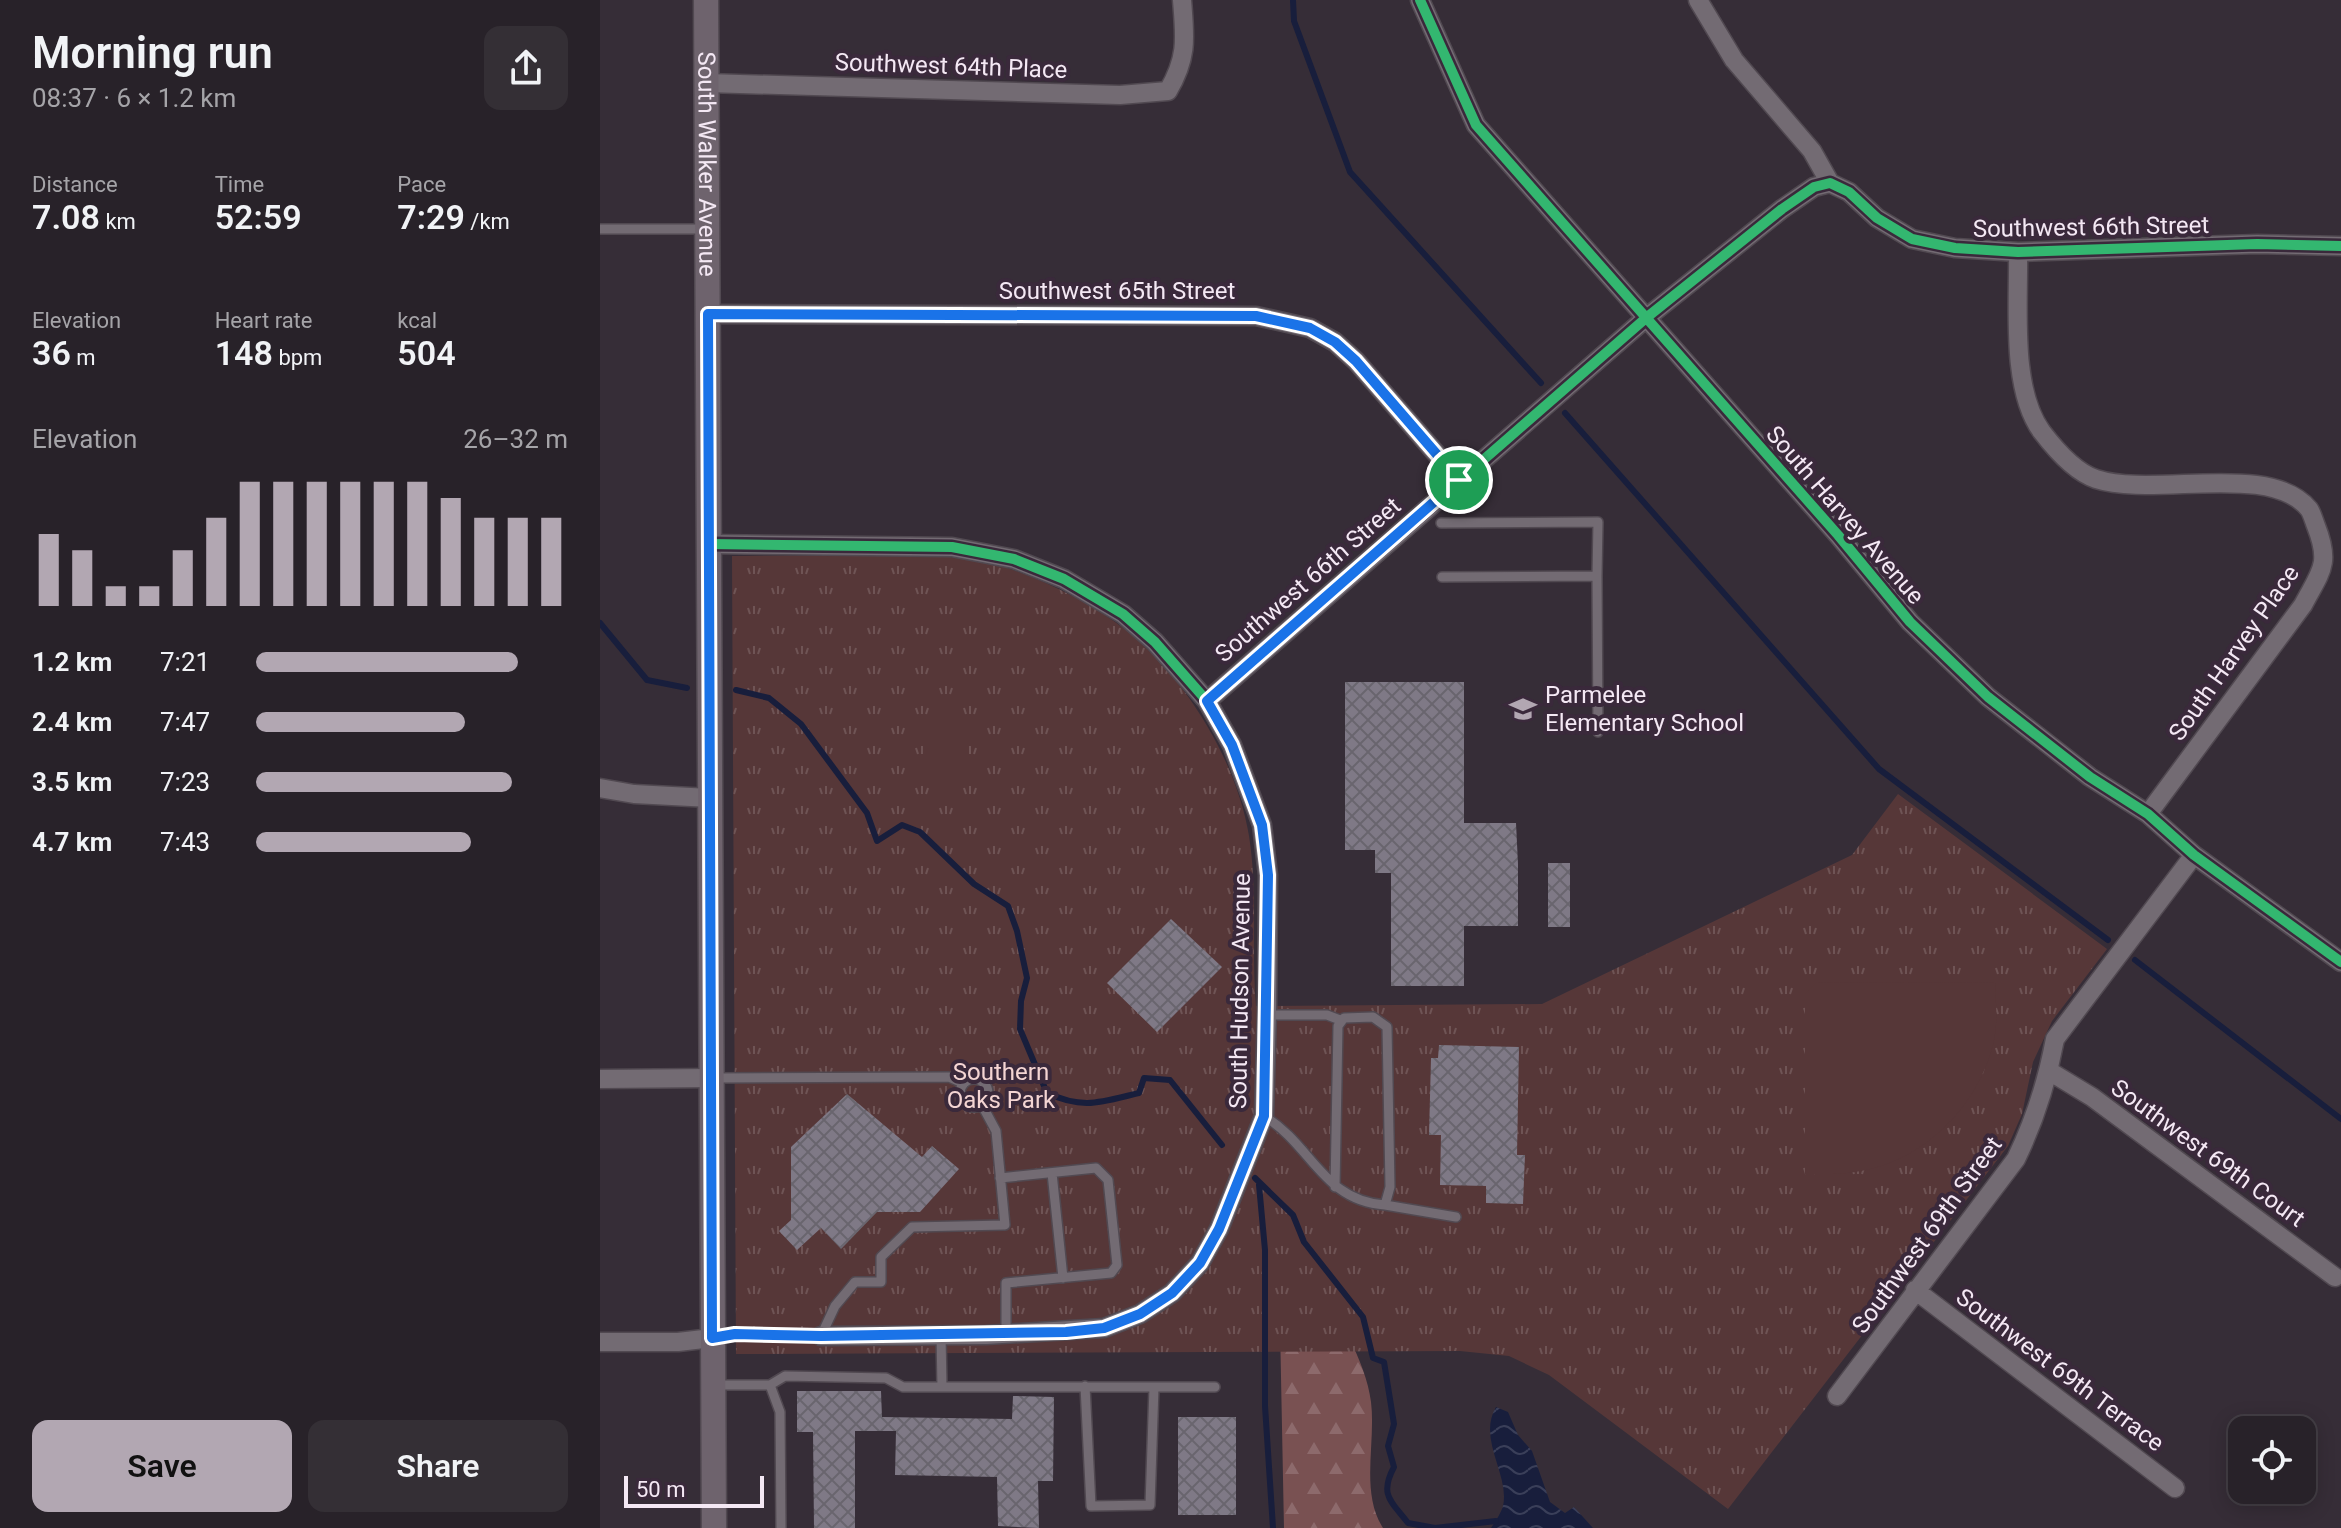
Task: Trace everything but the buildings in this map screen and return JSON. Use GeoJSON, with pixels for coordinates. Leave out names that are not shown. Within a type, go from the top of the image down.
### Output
{"type":"FeatureCollection","features":[{"type":"Feature","properties":{"kind":"main road","name":"South Walker Avenue"},"geometry":{"type":"LineString","coordinates":[[706,0],[714,1528]]}},
{"type":"Feature","properties":{"kind":"street","name":"Southwest 64th Place"},"geometry":{"type":"LineString","coordinates":[[707,83],[1120,95],[1168,91],[1181,69],[1185,37],[1182,0]]}},
{"type":"Feature","properties":{"kind":"street","name":"South Harvey Avenue"},"geometry":{"type":"LineString","coordinates":[[1420,0],[1476,125],[1838,535],[1910,622],[1988,697],[2090,777],[2148,814],[2194,855],[2341,962]]}},
{"type":"Feature","properties":{"kind":"street"},"geometry":{"type":"LineString","coordinates":[[1698,0],[1734,60],[1812,151],[1830,183]]}},
{"type":"Feature","properties":{"kind":"street","name":"Southwest 66th Street"},"geometry":{"type":"LineString","coordinates":[[1207,701],[1646,318],[1814,187],[1830,183],[1849,192],[1877,218],[1912,239],[1955,248],[2018,252],[2257,244],[2341,246]]}},
{"type":"Feature","properties":{"kind":"street","name":"South Harvey Place"},"geometry":{"type":"LineString","coordinates":[[2018,252],[2020,360],[2027,403],[2040,430],[2066,460],[2094,479],[2131,486],[2259,484],[2283,490],[2309,509],[2333,557],[2303,605],[2148,814]]}},
{"type":"Feature","properties":{"kind":"street","name":"Southwest 65th Street"},"geometry":{"type":"LineString","coordinates":[[708,314],[1256,316],[1310,328],[1335,342],[1356,361],[1459,480]]}},
{"type":"Feature","properties":{"kind":"street"},"geometry":{"type":"LineString","coordinates":[[709,544],[952,547],[1014,559],[1064,579],[1123,614],[1155,642],[1207,701]]}},
{"type":"Feature","properties":{"kind":"street","name":"South Hudson Avenue"},"geometry":{"type":"LineString","coordinates":[[821,1336],[1006,1334],[1104,1328],[1140,1314],[1172,1293],[1200,1263],[1219,1229],[1264,1116],[1267,1015],[1268,875],[1262,825],[1232,745],[1207,701]]}},
{"type":"Feature","properties":{"kind":"street"},"geometry":{"type":"LineString","coordinates":[[600,788],[634,794],[710,798]]}},
{"type":"Feature","properties":{"kind":"street","name":"Southwest 69th Street"},"geometry":{"type":"LineString","coordinates":[[1837,1396],[2016,1159],[2035,1122],[2055,1039],[2194,855]]}},
{"type":"Feature","properties":{"kind":"street","name":"Southwest 69th Court"},"geometry":{"type":"LineString","coordinates":[[2049,1071],[2092,1097],[2335,1277]]}},
{"type":"Feature","properties":{"kind":"street"},"geometry":{"type":"LineString","coordinates":[[600,1079],[712,1078]]}},
{"type":"Feature","properties":{"kind":"street","name":"Southwest 69th Terrace"},"geometry":{"type":"LineString","coordinates":[[1915,1290],[2175,1488]]}},
{"type":"Feature","properties":{"kind":"street"},"geometry":{"type":"LineString","coordinates":[[600,1342],[678,1342],[712,1338]]}},
{"type":"Feature","properties":{"kind":"lane"},"geometry":{"type":"LineString","coordinates":[[600,229],[708,229]]}},
{"type":"Feature","properties":{"kind":"lane"},"geometry":{"type":"LineString","coordinates":[[1441,523],[1598,522],[1598,732]]}},
{"type":"Feature","properties":{"kind":"lane"},"geometry":{"type":"LineString","coordinates":[[1442,577],[1597,576]]}},
{"type":"Feature","properties":{"kind":"lane"},"geometry":{"type":"LineString","coordinates":[[1267,1015],[1327,1015],[1340,1020],[1373,1017],[1387,1027],[1390,1187],[1385,1205]]}},
{"type":"Feature","properties":{"kind":"lane"},"geometry":{"type":"LineString","coordinates":[[1335,1187],[1340,1020]]}},
{"type":"Feature","properties":{"kind":"lane"},"geometry":{"type":"LineString","coordinates":[[712,1078],[949,1077],[963,1083],[975,1079],[984,1083],[988,1095],[982,1105],[972,1107],[962,1102],[960,1090],[963,1083]]}},
{"type":"Feature","properties":{"kind":"lane"},"geometry":{"type":"LineString","coordinates":[[712,1338],[735,1334],[821,1336],[835,1306],[855,1282],[881,1282],[881,1257],[912,1227],[1005,1225],[996,1131],[982,1105]]}},
{"type":"Feature","properties":{"kind":"lane"},"geometry":{"type":"LineString","coordinates":[[1264,1116],[1279,1125],[1335,1187],[1347,1196],[1456,1217]]}},
{"type":"Feature","properties":{"kind":"lane"},"geometry":{"type":"LineString","coordinates":[[1000,1178],[1096,1168],[1108,1180],[1117,1265],[1111,1273],[1006,1283],[1006,1334]]}},
{"type":"Feature","properties":{"kind":"lane"},"geometry":{"type":"LineString","coordinates":[[1052,1173],[1063,1278]]}},
{"type":"Feature","properties":{"kind":"lane"},"geometry":{"type":"LineString","coordinates":[[941,1335],[942,1387]]}},
{"type":"Feature","properties":{"kind":"lane"},"geometry":{"type":"LineString","coordinates":[[713,1385],[770,1385],[785,1376],[886,1378],[903,1387],[1215,1387]]}},
{"type":"Feature","properties":{"kind":"lane"},"geometry":{"type":"LineString","coordinates":[[770,1385],[780,1412],[781,1528]]}},
{"type":"Feature","properties":{"kind":"lane"},"geometry":{"type":"LineString","coordinates":[[1085,1386],[1091,1506],[1150,1505],[1154,1387]]}},
{"type":"Feature","properties":{"kind":"green space","name":"Southern Oaks Park"},"geometry":{"type":"Polygon","coordinates":[[[932,555],[996,564],[1084,602],[1149,650],[1188,697],[1221,751],[1243,808],[1253,879],[1256,1006],[1542,1004],[1852,855],[1898,794],[2107,949],[2052,1021],[2033,1062],[2022,1114],[2008,1146],[1728,1509],[1549,1375],[1509,1356],[1460,1351],[736,1354],[732,556],[932,555]]]}},
{"type":"Feature","properties":{"kind":"green space"},"geometry":{"type":"Polygon","coordinates":[[[925,716],[969,716],[969,780],[925,780],[925,716]]]}},
{"type":"Feature","properties":{"kind":"green space"},"geometry":{"type":"Polygon","coordinates":[[[1817,982],[1995,983],[1995,1037],[1974,1089],[1945,1127],[1926,1143],[1884,1165],[1847,1173],[1805,1174],[1805,994],[1817,982]]]}},
{"type":"Feature","properties":{"kind":"green space"},"geometry":{"type":"Polygon","coordinates":[[[1278,1224],[1347,1333],[1366,1380],[1372,1418],[1370,1483],[1376,1514],[1383,1528],[1284,1528],[1278,1224]]]}},
{"type":"Feature","properties":{"kind":"water"},"geometry":{"type":"Polygon","coordinates":[[[1496,1407],[1508,1412],[1518,1435],[1532,1451],[1550,1502],[1565,1513],[1574,1507],[1593,1528],[1491,1528],[1502,1509],[1504,1494],[1490,1432],[1496,1407]]]}},
{"type":"Feature","properties":{"kind":"waterway"},"geometry":{"type":"LineString","coordinates":[[1293,0],[1294,21],[1350,172],[1541,383]]}},
{"type":"Feature","properties":{"kind":"waterway"},"geometry":{"type":"LineString","coordinates":[[1565,413],[1879,769],[2108,940]]}},
{"type":"Feature","properties":{"kind":"waterway"},"geometry":{"type":"LineString","coordinates":[[600,623],[647,680],[687,688]]}},
{"type":"Feature","properties":{"kind":"waterway"},"geometry":{"type":"LineString","coordinates":[[736,690],[769,698],[801,724],[867,813],[877,841],[902,825],[920,832],[974,884],[1008,906],[1027,978],[1021,1001],[1020,1029],[1047,1093],[1072,1101],[1093,1103],[1139,1093],[1144,1078],[1170,1080],[1222,1145]]}},
{"type":"Feature","properties":{"kind":"waterway"},"geometry":{"type":"LineString","coordinates":[[2135,960],[2341,1119]]}},
{"type":"Feature","properties":{"kind":"waterway"},"geometry":{"type":"LineString","coordinates":[[1255,1178],[1293,1215],[1304,1242],[1363,1317],[1373,1358],[1384,1362],[1394,1424],[1388,1446],[1394,1467],[1387,1484],[1392,1503],[1408,1523],[1435,1528],[1496,1521]]}},
{"type":"Feature","properties":{"kind":"waterway"},"geometry":{"type":"LineString","coordinates":[[1259,1185],[1265,1250],[1265,1406],[1273,1528]]}},
{"type":"Feature","properties":{"kind":"cycle path"},"geometry":{"type":"LineString","coordinates":[[1420,0],[1476,125],[1838,535],[1910,622],[1988,697],[2090,777],[2148,814],[2194,855],[2341,962]]}},
{"type":"Feature","properties":{"kind":"cycle path"},"geometry":{"type":"LineString","coordinates":[[709,544],[952,547],[1014,559],[1064,579],[1123,614],[1155,642],[1207,701],[1646,318],[1814,187],[1830,183],[1849,192],[1877,218],[1912,239],[1955,248],[2018,252],[2257,244],[2341,246]]}},
{"type":"Feature","properties":{"kind":"place","name":"Parmelee Elementary School"},"geometry":{"type":"Point","coordinates":[1523,709]}},
{"type":"Feature","properties":{"kind":"route"},"geometry":{"type":"LineString","coordinates":[[708,314],[1256,316],[1310,328],[1335,342],[1356,361],[1459,480],[1207,701],[1232,745],[1262,825],[1268,875],[1267,1011],[1264,1116],[1219,1229],[1200,1263],[1172,1293],[1140,1314],[1104,1328],[986,1335],[735,1334],[712,1338],[708,314]]}}]}
